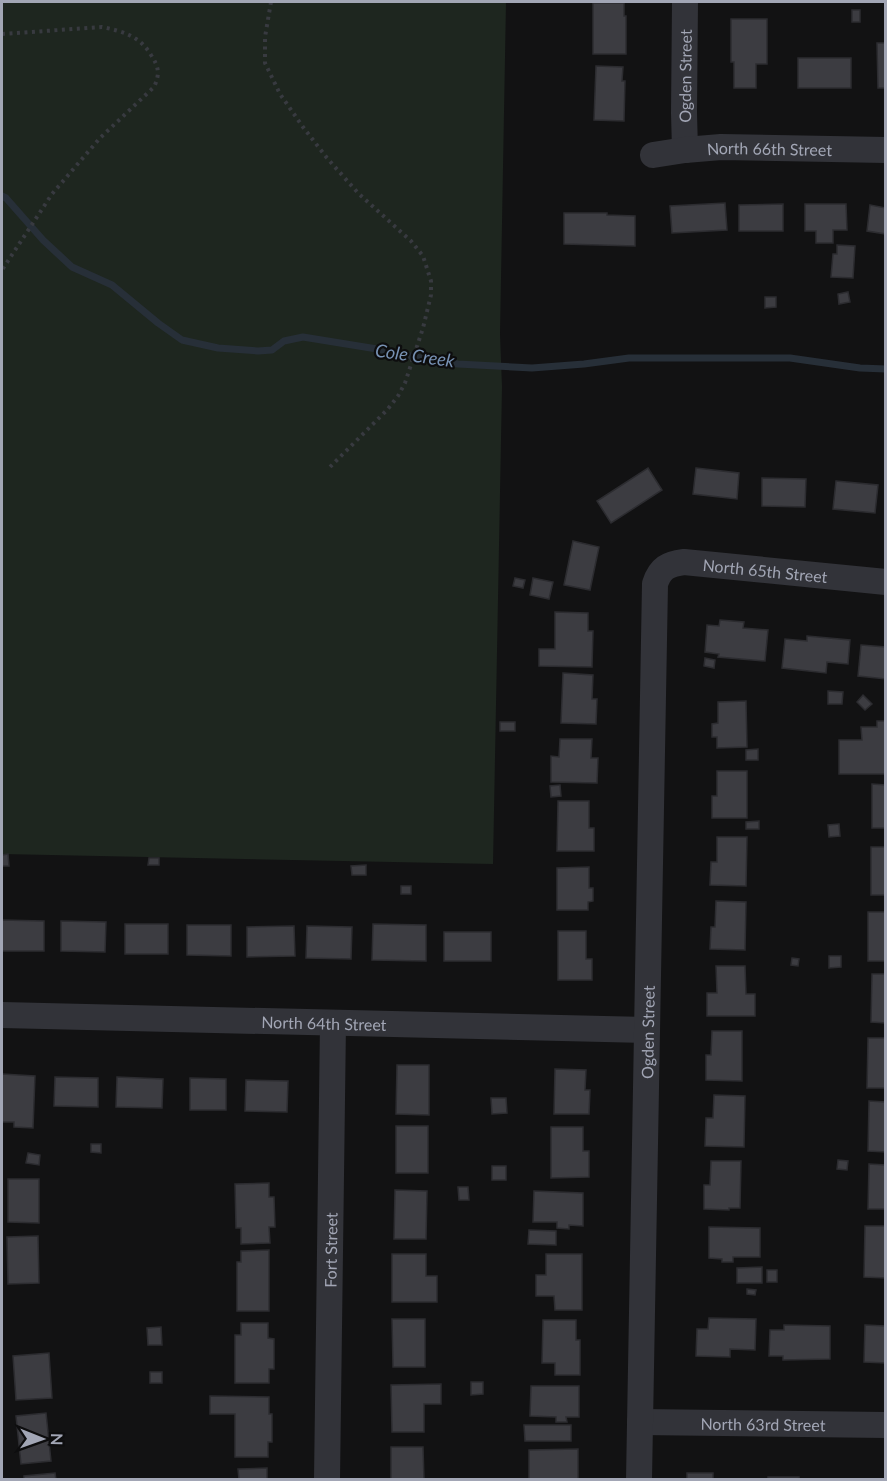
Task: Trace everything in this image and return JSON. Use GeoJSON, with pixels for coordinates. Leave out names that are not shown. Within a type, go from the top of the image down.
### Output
{"type":"FeatureCollection","features":[{"type":"Feature","properties":{"kind":"street","name":"Ogden Street"},"geometry":{"type":"LineString","coordinates":[[685,2],[685,150]]}},
{"type":"Feature","properties":{"kind":"street","name":"North 66th Street"},"geometry":{"type":"LineString","coordinates":[[653,155],[721,147],[885,150]]}},
{"type":"Feature","properties":{"kind":"street","name":"North 65th Street"},"geometry":{"type":"LineString","coordinates":[[655,584],[658,575],[666,567],[673,563],[684,562],[885,582]]}},
{"type":"Feature","properties":{"kind":"street","name":"Ogden Street"},"geometry":{"type":"LineString","coordinates":[[639,1479],[655,584]]}},
{"type":"Feature","properties":{"kind":"street","name":"North 64th Street"},"geometry":{"type":"LineString","coordinates":[[2,1015],[647,1030]]}},
{"type":"Feature","properties":{"kind":"street","name":"Fort Street"},"geometry":{"type":"LineString","coordinates":[[327,1479],[333,1023]]}},
{"type":"Feature","properties":{"kind":"street","name":"North 63rd Street"},"geometry":{"type":"LineString","coordinates":[[640,1422],[885,1425]]}},
{"type":"Feature","properties":{"kind":"path"},"geometry":{"type":"LineString","coordinates":[[271,2],[264,50],[265,63],[280,94],[327,158],[358,193],[411,241],[423,256],[431,281],[431,295],[423,328],[405,383],[398,396],[330,467]]}},
{"type":"Feature","properties":{"kind":"path"},"geometry":{"type":"LineString","coordinates":[[2,34],[102,27],[115,29],[128,33],[146,46],[158,67],[158,77],[154,87],[100,138],[52,194],[2,270]]}},
{"type":"Feature","properties":{"kind":"shaded area"},"geometry":{"type":"Polygon","coordinates":[[[2,2],[506,2],[500,334],[502,387],[493,864],[2,854],[2,2]]]}},
{"type":"Feature","properties":{"kind":"building"},"geometry":{"type":"Polygon","coordinates":[[[593,3],[624,3],[626,54],[593,54],[593,3]]]}},
{"type":"Feature","properties":{"kind":"building"},"geometry":{"type":"Polygon","coordinates":[[[852,10],[860,10],[860,22],[852,22],[852,10]]]}},
{"type":"Feature","properties":{"kind":"building"},"geometry":{"type":"Polygon","coordinates":[[[731,19],[767,19],[767,64],[756,64],[756,88],[734,88],[734,62],[731,62],[731,19]]]}},
{"type":"Feature","properties":{"kind":"building"},"geometry":{"type":"Polygon","coordinates":[[[877,43],[886,43],[886,88],[878,88],[877,43]]]}},
{"type":"Feature","properties":{"kind":"building"},"geometry":{"type":"Polygon","coordinates":[[[798,58],[851,58],[851,88],[798,88],[798,58]]]}},
{"type":"Feature","properties":{"kind":"building"},"geometry":{"type":"Polygon","coordinates":[[[596,66],[623,67],[624,121],[594,120],[596,66]]]}},
{"type":"Feature","properties":{"kind":"building"},"geometry":{"type":"Polygon","coordinates":[[[725,203],[727,230],[672,233],[670,206],[725,203]]]}},
{"type":"Feature","properties":{"kind":"building"},"geometry":{"type":"Polygon","coordinates":[[[783,204],[783,231],[739,231],[739,205],[783,204]]]}},
{"type":"Feature","properties":{"kind":"building"},"geometry":{"type":"Polygon","coordinates":[[[805,204],[846,204],[847,230],[833,230],[833,243],[816,243],[816,231],[805,231],[805,204]]]}},
{"type":"Feature","properties":{"kind":"building"},"geometry":{"type":"Polygon","coordinates":[[[870,205],[886,208],[886,234],[867,231],[870,205]]]}},
{"type":"Feature","properties":{"kind":"building"},"geometry":{"type":"Polygon","coordinates":[[[564,213],[607,213],[607,215],[635,216],[635,246],[564,244],[564,213]]]}},
{"type":"Feature","properties":{"kind":"building"},"geometry":{"type":"Polygon","coordinates":[[[837,245],[855,246],[853,278],[831,277],[833,254],[837,254],[837,245]]]}},
{"type":"Feature","properties":{"kind":"building"},"geometry":{"type":"Polygon","coordinates":[[[848,292],[850,302],[839,304],[838,294],[848,292]]]}},
{"type":"Feature","properties":{"kind":"building"},"geometry":{"type":"Polygon","coordinates":[[[765,297],[776,297],[776,307],[765,308],[765,297]]]}},
{"type":"Feature","properties":{"kind":"building"},"geometry":{"type":"Polygon","coordinates":[[[648,468],[662,490],[611,523],[597,501],[648,468]]]}},
{"type":"Feature","properties":{"kind":"building"},"geometry":{"type":"Polygon","coordinates":[[[696,468],[739,473],[737,499],[693,494],[696,468]]]}},
{"type":"Feature","properties":{"kind":"building"},"geometry":{"type":"Polygon","coordinates":[[[762,478],[806,479],[805,507],[762,506],[762,478]]]}},
{"type":"Feature","properties":{"kind":"building"},"geometry":{"type":"Polygon","coordinates":[[[836,481],[878,485],[875,513],[833,509],[836,481]]]}},
{"type":"Feature","properties":{"kind":"building"},"geometry":{"type":"Polygon","coordinates":[[[573,541],[599,547],[590,590],[564,585],[573,541]]]}},
{"type":"Feature","properties":{"kind":"building"},"geometry":{"type":"Polygon","coordinates":[[[515,578],[525,580],[523,588],[513,586],[515,578]]]}},
{"type":"Feature","properties":{"kind":"building"},"geometry":{"type":"Polygon","coordinates":[[[533,578],[553,582],[549,599],[530,595],[533,578]]]}},
{"type":"Feature","properties":{"kind":"building"},"geometry":{"type":"Polygon","coordinates":[[[555,612],[588,613],[588,631],[593,631],[592,667],[539,666],[539,649],[555,649],[555,612]]]}},
{"type":"Feature","properties":{"kind":"building"},"geometry":{"type":"Polygon","coordinates":[[[720,620],[744,622],[743,628],[768,630],[765,661],[718,657],[719,654],[705,652],[707,625],[719,626],[720,620]]]}},
{"type":"Feature","properties":{"kind":"building"},"geometry":{"type":"Polygon","coordinates":[[[807,636],[850,640],[848,664],[827,662],[826,673],[782,668],[785,639],[807,641],[807,636]]]}},
{"type":"Feature","properties":{"kind":"building"},"geometry":{"type":"Polygon","coordinates":[[[861,645],[886,647],[886,679],[858,676],[861,645]]]}},
{"type":"Feature","properties":{"kind":"building"},"geometry":{"type":"Polygon","coordinates":[[[705,658],[715,660],[714,668],[704,666],[705,658]]]}},
{"type":"Feature","properties":{"kind":"building"},"geometry":{"type":"Polygon","coordinates":[[[563,673],[593,675],[592,699],[597,699],[596,724],[561,723],[563,673]]]}},
{"type":"Feature","properties":{"kind":"building"},"geometry":{"type":"Polygon","coordinates":[[[828,691],[843,692],[842,704],[828,704],[828,691]]]}},
{"type":"Feature","properties":{"kind":"building"},"geometry":{"type":"Polygon","coordinates":[[[863,695],[872,704],[865,710],[857,702],[863,695]]]}},
{"type":"Feature","properties":{"kind":"building"},"geometry":{"type":"Polygon","coordinates":[[[746,701],[747,747],[717,748],[717,737],[712,737],[712,724],[718,723],[718,702],[746,701]]]}},
{"type":"Feature","properties":{"kind":"building"},"geometry":{"type":"Polygon","coordinates":[[[877,721],[886,721],[886,774],[839,774],[839,740],[862,740],[861,727],[877,727],[877,721]]]}},
{"type":"Feature","properties":{"kind":"building"},"geometry":{"type":"Polygon","coordinates":[[[500,722],[515,722],[515,731],[500,731],[500,722]]]}},
{"type":"Feature","properties":{"kind":"building"},"geometry":{"type":"Polygon","coordinates":[[[560,739],[592,739],[591,758],[598,758],[597,783],[551,782],[551,756],[559,757],[560,739]]]}},
{"type":"Feature","properties":{"kind":"building"},"geometry":{"type":"Polygon","coordinates":[[[758,749],[758,760],[746,760],[746,750],[758,749]]]}},
{"type":"Feature","properties":{"kind":"building"},"geometry":{"type":"Polygon","coordinates":[[[717,771],[747,771],[747,818],[712,818],[712,796],[717,796],[717,771]]]}},
{"type":"Feature","properties":{"kind":"building"},"geometry":{"type":"Polygon","coordinates":[[[872,784],[886,785],[886,828],[872,828],[872,784]]]}},
{"type":"Feature","properties":{"kind":"building"},"geometry":{"type":"Polygon","coordinates":[[[560,785],[561,796],[551,797],[550,786],[560,785]]]}},
{"type":"Feature","properties":{"kind":"building"},"geometry":{"type":"Polygon","coordinates":[[[558,801],[589,801],[589,828],[594,828],[594,851],[557,851],[558,801]]]}},
{"type":"Feature","properties":{"kind":"building"},"geometry":{"type":"Polygon","coordinates":[[[759,821],[759,829],[746,829],[746,822],[759,821]]]}},
{"type":"Feature","properties":{"kind":"building"},"geometry":{"type":"Polygon","coordinates":[[[839,824],[840,836],[829,837],[828,825],[839,824]]]}},
{"type":"Feature","properties":{"kind":"building"},"geometry":{"type":"Polygon","coordinates":[[[717,837],[747,837],[746,886],[710,885],[711,862],[717,862],[717,837]]]}},
{"type":"Feature","properties":{"kind":"building"},"geometry":{"type":"Polygon","coordinates":[[[871,847],[886,847],[886,895],[871,895],[871,847]]]}},
{"type":"Feature","properties":{"kind":"building"},"geometry":{"type":"Polygon","coordinates":[[[8,854],[9,866],[2,866],[2,855],[8,854]]]}},
{"type":"Feature","properties":{"kind":"building"},"geometry":{"type":"Polygon","coordinates":[[[149,858],[159,858],[159,865],[148,865],[149,858]]]}},
{"type":"Feature","properties":{"kind":"building"},"geometry":{"type":"Polygon","coordinates":[[[366,865],[366,875],[352,875],[351,866],[366,865]]]}},
{"type":"Feature","properties":{"kind":"building"},"geometry":{"type":"Polygon","coordinates":[[[589,867],[589,888],[593,888],[593,901],[588,902],[588,910],[557,910],[557,868],[589,867]]]}},
{"type":"Feature","properties":{"kind":"building"},"geometry":{"type":"Polygon","coordinates":[[[401,886],[411,886],[411,894],[401,894],[401,886]]]}},
{"type":"Feature","properties":{"kind":"building"},"geometry":{"type":"Polygon","coordinates":[[[716,901],[746,902],[745,950],[710,949],[711,927],[715,927],[716,901]]]}},
{"type":"Feature","properties":{"kind":"building"},"geometry":{"type":"Polygon","coordinates":[[[868,912],[886,912],[886,961],[868,961],[868,912]]]}},
{"type":"Feature","properties":{"kind":"building"},"geometry":{"type":"Polygon","coordinates":[[[2,920],[44,921],[44,951],[2,951],[2,920]]]}},
{"type":"Feature","properties":{"kind":"building"},"geometry":{"type":"Polygon","coordinates":[[[61,921],[106,922],[105,952],[61,951],[61,921]]]}},
{"type":"Feature","properties":{"kind":"building"},"geometry":{"type":"Polygon","coordinates":[[[125,924],[168,924],[168,954],[125,954],[125,924]]]}},
{"type":"Feature","properties":{"kind":"building"},"geometry":{"type":"Polygon","coordinates":[[[373,924],[426,925],[426,961],[372,960],[373,924]]]}},
{"type":"Feature","properties":{"kind":"building"},"geometry":{"type":"Polygon","coordinates":[[[187,925],[231,925],[231,956],[187,955],[187,925]]]}},
{"type":"Feature","properties":{"kind":"building"},"geometry":{"type":"Polygon","coordinates":[[[294,926],[295,956],[247,957],[247,927],[294,926]]]}},
{"type":"Feature","properties":{"kind":"building"},"geometry":{"type":"Polygon","coordinates":[[[307,926],[352,927],[351,959],[306,958],[307,926]]]}},
{"type":"Feature","properties":{"kind":"building"},"geometry":{"type":"Polygon","coordinates":[[[558,931],[586,931],[586,959],[592,959],[592,980],[558,980],[558,931]]]}},
{"type":"Feature","properties":{"kind":"building"},"geometry":{"type":"Polygon","coordinates":[[[444,932],[491,932],[491,961],[444,961],[444,932]]]}},
{"type":"Feature","properties":{"kind":"building"},"geometry":{"type":"Polygon","coordinates":[[[829,956],[841,956],[841,967],[829,968],[829,956]]]}},
{"type":"Feature","properties":{"kind":"building"},"geometry":{"type":"Polygon","coordinates":[[[792,958],[799,959],[798,966],[791,965],[792,958]]]}},
{"type":"Feature","properties":{"kind":"building"},"geometry":{"type":"Polygon","coordinates":[[[716,966],[745,966],[746,994],[755,994],[755,1016],[707,1016],[707,993],[717,993],[716,966]]]}},
{"type":"Feature","properties":{"kind":"building"},"geometry":{"type":"Polygon","coordinates":[[[872,974],[886,974],[886,1023],[871,1022],[872,974]]]}},
{"type":"Feature","properties":{"kind":"building"},"geometry":{"type":"Polygon","coordinates":[[[712,1031],[742,1031],[742,1081],[706,1080],[706,1055],[711,1055],[712,1031]]]}},
{"type":"Feature","properties":{"kind":"building"},"geometry":{"type":"Polygon","coordinates":[[[868,1038],[886,1038],[886,1088],[867,1088],[868,1038]]]}},
{"type":"Feature","properties":{"kind":"building"},"geometry":{"type":"Polygon","coordinates":[[[397,1065],[429,1065],[429,1115],[396,1114],[397,1065]]]}},
{"type":"Feature","properties":{"kind":"building"},"geometry":{"type":"Polygon","coordinates":[[[555,1069],[586,1070],[585,1090],[590,1090],[589,1114],[554,1114],[555,1069]]]}},
{"type":"Feature","properties":{"kind":"building"},"geometry":{"type":"Polygon","coordinates":[[[2,1074],[35,1076],[33,1128],[14,1127],[14,1122],[2,1122],[2,1074]]]}},
{"type":"Feature","properties":{"kind":"building"},"geometry":{"type":"Polygon","coordinates":[[[55,1077],[98,1078],[98,1107],[54,1106],[55,1077]]]}},
{"type":"Feature","properties":{"kind":"building"},"geometry":{"type":"Polygon","coordinates":[[[117,1077],[163,1079],[162,1108],[116,1107],[117,1077]]]}},
{"type":"Feature","properties":{"kind":"building"},"geometry":{"type":"Polygon","coordinates":[[[190,1078],[226,1079],[226,1110],[190,1110],[190,1078]]]}},
{"type":"Feature","properties":{"kind":"building"},"geometry":{"type":"Polygon","coordinates":[[[246,1080],[288,1081],[287,1112],[245,1111],[246,1080]]]}},
{"type":"Feature","properties":{"kind":"building"},"geometry":{"type":"Polygon","coordinates":[[[714,1095],[745,1096],[744,1147],[705,1146],[706,1118],[713,1118],[714,1095]]]}},
{"type":"Feature","properties":{"kind":"building"},"geometry":{"type":"Polygon","coordinates":[[[491,1098],[506,1098],[507,1113],[492,1114],[491,1098]]]}},
{"type":"Feature","properties":{"kind":"building"},"geometry":{"type":"Polygon","coordinates":[[[869,1101],[886,1102],[886,1152],[868,1151],[869,1101]]]}},
{"type":"Feature","properties":{"kind":"building"},"geometry":{"type":"Polygon","coordinates":[[[396,1126],[428,1126],[428,1173],[396,1173],[396,1126]]]}},
{"type":"Feature","properties":{"kind":"building"},"geometry":{"type":"Polygon","coordinates":[[[551,1127],[583,1127],[583,1151],[589,1151],[589,1177],[551,1178],[551,1127]]]}},
{"type":"Feature","properties":{"kind":"building"},"geometry":{"type":"Polygon","coordinates":[[[91,1144],[101,1144],[101,1153],[91,1152],[91,1144]]]}},
{"type":"Feature","properties":{"kind":"building"},"geometry":{"type":"Polygon","coordinates":[[[28,1153],[40,1155],[39,1165],[26,1163],[28,1153]]]}},
{"type":"Feature","properties":{"kind":"building"},"geometry":{"type":"Polygon","coordinates":[[[838,1160],[848,1161],[847,1170],[837,1169],[838,1160]]]}},
{"type":"Feature","properties":{"kind":"building"},"geometry":{"type":"Polygon","coordinates":[[[711,1161],[741,1161],[740,1208],[704,1209],[704,1185],[710,1185],[711,1161]]]}},
{"type":"Feature","properties":{"kind":"building"},"geometry":{"type":"Polygon","coordinates":[[[869,1164],[886,1165],[886,1209],[868,1209],[869,1164]]]}},
{"type":"Feature","properties":{"kind":"building"},"geometry":{"type":"Polygon","coordinates":[[[492,1166],[506,1166],[506,1180],[492,1180],[492,1166]]]}},
{"type":"Feature","properties":{"kind":"building"},"geometry":{"type":"Polygon","coordinates":[[[8,1179],[39,1179],[39,1223],[8,1222],[8,1179]]]}},
{"type":"Feature","properties":{"kind":"building"},"geometry":{"type":"Polygon","coordinates":[[[269,1183],[269,1197],[274,1197],[275,1227],[269,1227],[270,1243],[241,1244],[241,1228],[236,1228],[235,1184],[269,1183]]]}},
{"type":"Feature","properties":{"kind":"building"},"geometry":{"type":"Polygon","coordinates":[[[458,1187],[468,1187],[469,1200],[459,1200],[458,1187]]]}},
{"type":"Feature","properties":{"kind":"building"},"geometry":{"type":"Polygon","coordinates":[[[395,1190],[427,1191],[426,1239],[394,1239],[395,1190]]]}},
{"type":"Feature","properties":{"kind":"building"},"geometry":{"type":"Polygon","coordinates":[[[534,1191],[583,1193],[583,1226],[569,1225],[569,1229],[557,1228],[557,1222],[533,1222],[534,1191]]]}},
{"type":"Feature","properties":{"kind":"building"},"geometry":{"type":"Polygon","coordinates":[[[865,1226],[886,1226],[886,1278],[864,1277],[865,1226]]]}},
{"type":"Feature","properties":{"kind":"building"},"geometry":{"type":"Polygon","coordinates":[[[709,1227],[760,1228],[760,1257],[733,1257],[733,1262],[722,1262],[722,1259],[709,1258],[709,1227]]]}},
{"type":"Feature","properties":{"kind":"building"},"geometry":{"type":"Polygon","coordinates":[[[529,1230],[556,1231],[556,1245],[528,1244],[529,1230]]]}},
{"type":"Feature","properties":{"kind":"building"},"geometry":{"type":"Polygon","coordinates":[[[38,1236],[39,1283],[8,1284],[7,1237],[38,1236]]]}},
{"type":"Feature","properties":{"kind":"building"},"geometry":{"type":"Polygon","coordinates":[[[269,1250],[269,1311],[237,1311],[237,1262],[241,1262],[241,1251],[269,1250]]]}},
{"type":"Feature","properties":{"kind":"building"},"geometry":{"type":"Polygon","coordinates":[[[392,1254],[426,1254],[426,1276],[437,1276],[437,1302],[392,1302],[392,1254]]]}},
{"type":"Feature","properties":{"kind":"building"},"geometry":{"type":"Polygon","coordinates":[[[546,1254],[582,1254],[582,1310],[555,1310],[554,1296],[536,1296],[536,1275],[546,1275],[546,1254]]]}},
{"type":"Feature","properties":{"kind":"building"},"geometry":{"type":"Polygon","coordinates":[[[762,1267],[762,1283],[737,1283],[737,1268],[762,1267]]]}},
{"type":"Feature","properties":{"kind":"building"},"geometry":{"type":"Polygon","coordinates":[[[767,1270],[777,1270],[777,1282],[767,1282],[767,1270]]]}},
{"type":"Feature","properties":{"kind":"building"},"geometry":{"type":"Polygon","coordinates":[[[747,1289],[756,1290],[755,1295],[747,1294],[747,1289]]]}},
{"type":"Feature","properties":{"kind":"building"},"geometry":{"type":"Polygon","coordinates":[[[709,1318],[756,1319],[755,1350],[730,1349],[730,1357],[696,1356],[697,1329],[708,1329],[709,1318]]]}},
{"type":"Feature","properties":{"kind":"building"},"geometry":{"type":"Polygon","coordinates":[[[392,1319],[425,1319],[425,1367],[393,1367],[392,1319]]]}},
{"type":"Feature","properties":{"kind":"building"},"geometry":{"type":"Polygon","coordinates":[[[543,1320],[576,1320],[576,1340],[580,1340],[580,1375],[555,1375],[555,1363],[542,1363],[543,1320]]]}},
{"type":"Feature","properties":{"kind":"building"},"geometry":{"type":"Polygon","coordinates":[[[241,1323],[268,1323],[268,1338],[274,1339],[274,1369],[269,1369],[269,1383],[235,1383],[235,1335],[241,1335],[241,1323]]]}},
{"type":"Feature","properties":{"kind":"building"},"geometry":{"type":"Polygon","coordinates":[[[784,1325],[830,1326],[830,1359],[783,1360],[783,1356],[769,1356],[770,1330],[784,1330],[784,1325]]]}},
{"type":"Feature","properties":{"kind":"building"},"geometry":{"type":"Polygon","coordinates":[[[865,1325],[886,1326],[886,1363],[864,1362],[865,1325]]]}},
{"type":"Feature","properties":{"kind":"building"},"geometry":{"type":"Polygon","coordinates":[[[161,1327],[162,1345],[148,1345],[147,1328],[161,1327]]]}},
{"type":"Feature","properties":{"kind":"building"},"geometry":{"type":"Polygon","coordinates":[[[49,1353],[52,1398],[16,1400],[13,1356],[49,1353]]]}},
{"type":"Feature","properties":{"kind":"building"},"geometry":{"type":"Polygon","coordinates":[[[150,1372],[162,1372],[162,1383],[150,1383],[150,1372]]]}},
{"type":"Feature","properties":{"kind":"building"},"geometry":{"type":"Polygon","coordinates":[[[471,1382],[483,1382],[483,1394],[471,1395],[471,1382]]]}},
{"type":"Feature","properties":{"kind":"building"},"geometry":{"type":"Polygon","coordinates":[[[441,1384],[441,1404],[424,1404],[424,1432],[392,1432],[391,1385],[441,1384]]]}},
{"type":"Feature","properties":{"kind":"building"},"geometry":{"type":"Polygon","coordinates":[[[531,1386],[579,1386],[579,1417],[566,1417],[567,1422],[556,1422],[556,1417],[530,1416],[531,1386]]]}},
{"type":"Feature","properties":{"kind":"building"},"geometry":{"type":"Polygon","coordinates":[[[210,1396],[269,1397],[269,1414],[272,1414],[272,1442],[268,1442],[268,1457],[235,1457],[235,1414],[210,1414],[210,1396]]]}},
{"type":"Feature","properties":{"kind":"building"},"geometry":{"type":"Polygon","coordinates":[[[46,1413],[51,1461],[21,1464],[16,1416],[46,1413]]]}},
{"type":"Feature","properties":{"kind":"building"},"geometry":{"type":"Polygon","coordinates":[[[524,1425],[571,1425],[571,1441],[525,1441],[524,1425]]]}},
{"type":"Feature","properties":{"kind":"building"},"geometry":{"type":"Polygon","coordinates":[[[391,1447],[423,1447],[424,1480],[391,1480],[391,1447]]]}},
{"type":"Feature","properties":{"kind":"building"},"geometry":{"type":"Polygon","coordinates":[[[578,1449],[578,1480],[529,1480],[529,1450],[578,1449]]]}},
{"type":"Feature","properties":{"kind":"building"},"geometry":{"type":"Polygon","coordinates":[[[267,1468],[267,1480],[239,1480],[238,1469],[267,1468]]]}},
{"type":"Feature","properties":{"kind":"building"},"geometry":{"type":"Polygon","coordinates":[[[55,1473],[56,1480],[24,1480],[24,1476],[55,1473]]]}},
{"type":"Feature","properties":{"kind":"building"},"geometry":{"type":"Polygon","coordinates":[[[687,1473],[713,1473],[713,1480],[687,1480],[687,1473]]]}},
{"type":"Feature","properties":{"kind":"building"},"geometry":{"type":"Polygon","coordinates":[[[768,1477],[799,1477],[799,1480],[768,1480],[768,1477]]]}},
{"type":"Feature","properties":{"kind":"waterway","name":"Cole Creek"},"geometry":{"type":"LineString","coordinates":[[2,196],[72,267],[112,285],[182,340],[218,348],[272,350],[284,341],[303,337],[458,364],[532,368],[629,358],[790,358],[860,368],[886,369]]}}]}
